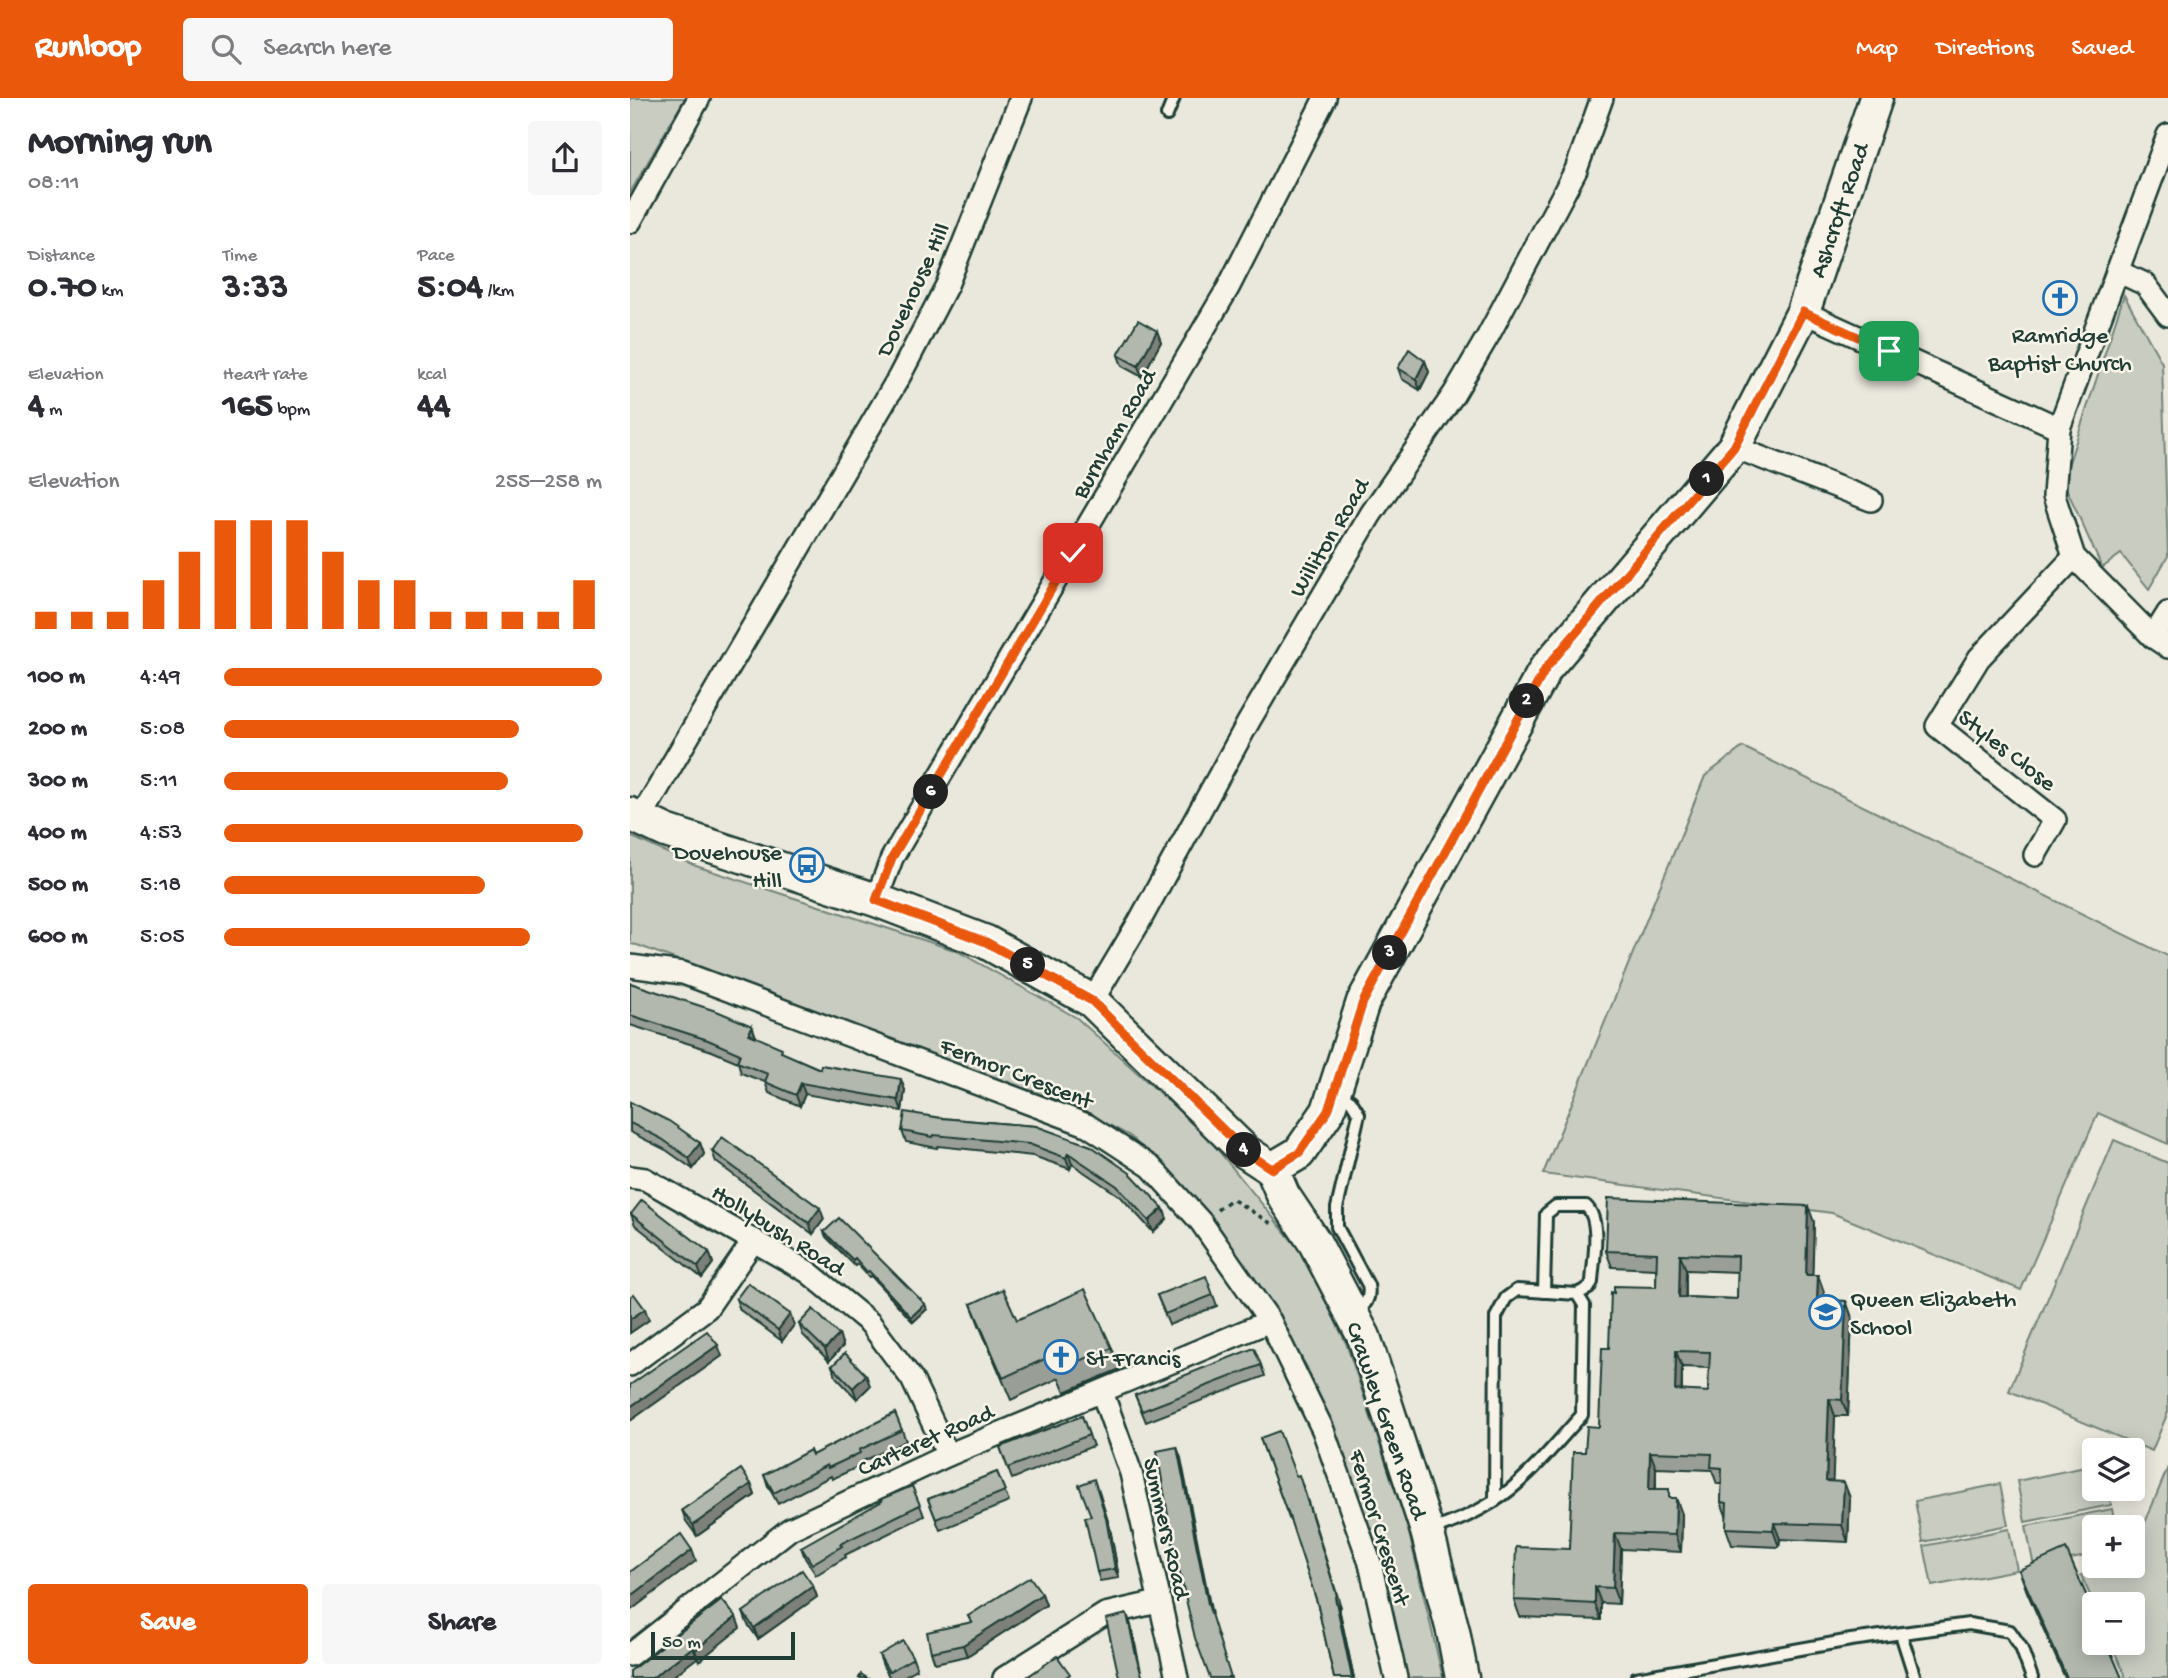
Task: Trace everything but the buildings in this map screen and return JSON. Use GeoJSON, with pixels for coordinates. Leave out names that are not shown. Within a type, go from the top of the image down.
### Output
{"type":"FeatureCollection","features":[{"type":"Feature","properties":{"kind":"street"},"geometry":{"type":"LineString","coordinates":[[630,222],[699,98]]}},
{"type":"Feature","properties":{"kind":"street","name":"Dovehouse Hill"},"geometry":{"type":"LineString","coordinates":[[635,816],[900,377],[947,285],[1021,98]]}},
{"type":"Feature","properties":{"kind":"street","name":"Burnham Road"},"geometry":{"type":"LineString","coordinates":[[876,900],[892,858],[1228,288],[1325,98]]}},
{"type":"Feature","properties":{"kind":"street","name":"Williton Road"},"geometry":{"type":"LineString","coordinates":[[1092,1001],[1138,924],[1249,721],[1371,514],[1454,394],[1488,336],[1576,170],[1602,98]]}},
{"type":"Feature","properties":{"kind":"street","name":"Ashcroft Road"},"geometry":{"type":"LineString","coordinates":[[1272,1169],[1299,1153],[1328,1111],[1363,1002],[1546,668],[1734,447],[1803,312],[1876,98]]}},
{"type":"Feature","properties":{"kind":"street"},"geometry":{"type":"LineString","coordinates":[[2168,135],[2059,428],[2054,496],[2074,557],[2160,642],[2168,613]]}},
{"type":"Feature","properties":{"kind":"street"},"geometry":{"type":"LineString","coordinates":[[2117,271],[2144,284],[2168,315]]}},
{"type":"Feature","properties":{"kind":"street"},"geometry":{"type":"LineString","coordinates":[[1803,312],[2059,428]]}},
{"type":"Feature","properties":{"kind":"street"},"geometry":{"type":"LineString","coordinates":[[1734,447],[1871,500]]}},
{"type":"Feature","properties":{"kind":"street","name":"Styles Close"},"geometry":{"type":"LineString","coordinates":[[2035,855],[2056,820],[1937,726],[1979,658],[2074,557]]}},
{"type":"Feature","properties":{"kind":"street"},"geometry":{"type":"LineString","coordinates":[[635,816],[666,831],[876,900],[986,942],[1092,1001],[1246,1152],[1272,1169]]}},
{"type":"Feature","properties":{"kind":"street","name":"Fermor Crescent"},"geometry":{"type":"LineString","coordinates":[[630,966],[683,974],[1087,1125],[1150,1167],[1201,1222],[1270,1321],[1323,1430],[1370,1563],[1396,1678]]}},
{"type":"Feature","properties":{"kind":"street","name":"Crawley Green Road"},"geometry":{"type":"LineString","coordinates":[[1272,1169],[1283,1195],[1315,1243],[1364,1337],[1427,1531],[1453,1631],[1462,1678]]}},
{"type":"Feature","properties":{"kind":"street","name":"Hollybush Road"},"geometry":{"type":"LineString","coordinates":[[630,1177],[645,1179],[808,1272],[870,1324],[912,1379],[948,1455]]}},
{"type":"Feature","properties":{"kind":"street"},"geometry":{"type":"LineString","coordinates":[[630,1365],[707,1308],[754,1240]]}},
{"type":"Feature","properties":{"kind":"street","name":"Carteret Road"},"geometry":{"type":"LineString","coordinates":[[630,1655],[790,1529],[948,1455],[1270,1321]]}},
{"type":"Feature","properties":{"kind":"street","name":"Summers Road"},"geometry":{"type":"LineString","coordinates":[[1102,1392],[1131,1473],[1177,1678]]}},
{"type":"Feature","properties":{"kind":"street"},"geometry":{"type":"LineString","coordinates":[[1004,1678],[1105,1614],[1158,1602]]}},
{"type":"Feature","properties":{"kind":"lane"},"geometry":{"type":"LineString","coordinates":[[1167,115],[1174,98]]}},
{"type":"Feature","properties":{"kind":"lane"},"geometry":{"type":"LineString","coordinates":[[1335,1090],[1351,1101],[1359,1114],[1337,1208],[1338,1227],[1370,1294],[1367,1303],[1353,1317]]}},
{"type":"Feature","properties":{"kind":"lane"},"geometry":{"type":"LineString","coordinates":[[1495,1502],[1496,1317],[1506,1298],[1517,1290],[1544,1292],[1577,1294],[1589,1289],[1592,1282],[1596,1222],[1593,1212],[1586,1206],[1556,1206],[1546,1214],[1544,1292]]}},
{"type":"Feature","properties":{"kind":"lane"},"geometry":{"type":"LineString","coordinates":[[1427,1531],[1457,1521],[1495,1502],[1517,1483],[1582,1415],[1584,1305],[1577,1294]]}},
{"type":"Feature","properties":{"kind":"lane"},"geometry":{"type":"LineString","coordinates":[[1636,1678],[1969,1624],[2010,1631],[2021,1647],[2032,1678]]}},
{"type":"Feature","properties":{"kind":"lane"},"geometry":{"type":"LineString","coordinates":[[1901,1634],[1916,1678]]}},
{"type":"Feature","properties":{"kind":"path"},"geometry":{"type":"LineString","coordinates":[[1201,1222],[1232,1199],[1276,1227]]}},
{"type":"Feature","properties":{"kind":"shaded area"},"geometry":{"type":"Polygon","coordinates":[[[630,98],[685,98],[630,193],[630,98]]]}},
{"type":"Feature","properties":{"kind":"shaded area"},"geometry":{"type":"Polygon","coordinates":[[[2124,295],[2162,363],[2168,556],[2149,589],[2121,554],[2102,568],[2063,481],[2124,295]]]}},
{"type":"Feature","properties":{"kind":"shaded area"},"geometry":{"type":"Polygon","coordinates":[[[1743,747],[2168,956],[2168,1144],[2098,1113],[2021,1290],[1832,1213],[1543,1174],[1705,776],[1743,747]]]}},
{"type":"Feature","properties":{"kind":"shaded area"},"geometry":{"type":"Polygon","coordinates":[[[630,836],[696,866],[957,951],[1077,1018],[1205,1134],[1302,1253],[1346,1343],[1408,1529],[1443,1678],[1405,1678],[1378,1559],[1307,1367],[1214,1221],[1130,1136],[1071,1105],[630,944],[630,836]]]}},
{"type":"Feature","properties":{"kind":"shaded area"},"geometry":{"type":"Polygon","coordinates":[[[2114,1140],[2168,1163],[2168,1412],[2152,1451],[2145,1448],[2145,1438],[2121,1438],[2009,1391],[2114,1140]]]}},
{"type":"Feature","properties":{"kind":"shaded area"},"geometry":{"type":"Polygon","coordinates":[[[2168,1467],[2168,1678],[2126,1678],[2116,1655],[2145,1655],[2145,1592],[2089,1592],[2082,1578],[2145,1578],[2145,1523],[2168,1467]]]}},
{"type":"Feature","properties":{"kind":"shaded area"},"geometry":{"type":"Polygon","coordinates":[[[2082,1468],[2082,1501],[2110,1501],[2111,1505],[2025,1522],[2017,1481],[2082,1468]]]}},
{"type":"Feature","properties":{"kind":"shaded area"},"geometry":{"type":"Polygon","coordinates":[[[2000,1484],[2008,1525],[1923,1542],[1915,1501],[2000,1484]]]}},
{"type":"Feature","properties":{"kind":"shaded area"},"geometry":{"type":"Polygon","coordinates":[[[2112,1509],[2113,1515],[2082,1515],[2082,1557],[2034,1567],[2026,1526],[2112,1509]]]}},
{"type":"Feature","properties":{"kind":"shaded area"},"geometry":{"type":"Polygon","coordinates":[[[2009,1529],[2017,1570],[1932,1586],[1924,1546],[2009,1529]]]}},
{"type":"Feature","properties":{"kind":"place","name":"Ramridge Baptist Church"},"geometry":{"type":"Point","coordinates":[2060,298]}},
{"type":"Feature","properties":{"kind":"place","name":"Dovehouse Hill"},"geometry":{"type":"Point","coordinates":[807,865]}},
{"type":"Feature","properties":{"kind":"place","name":"Queen Elizabeth School"},"geometry":{"type":"Point","coordinates":[1826,1312]}},
{"type":"Feature","properties":{"kind":"place","name":"St Francis"},"geometry":{"type":"Point","coordinates":[1061,1357]}},
{"type":"Feature","properties":{"kind":"route"},"geometry":{"type":"LineString","coordinates":[[1073,553],[892,858],[876,900],[986,942],[1092,1001],[1246,1152],[1272,1169],[1299,1153],[1328,1111],[1363,1002],[1546,668],[1734,447],[1803,312],[1889,351]]}}]}
